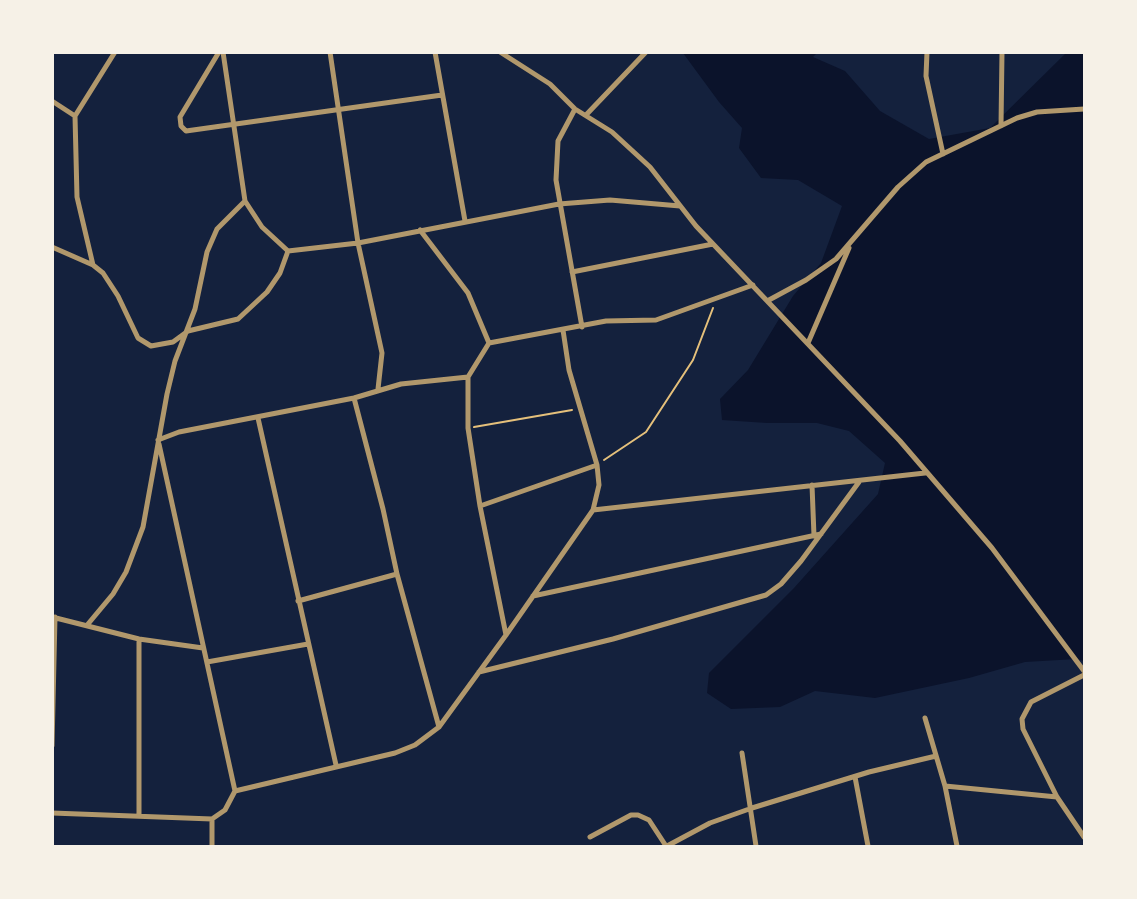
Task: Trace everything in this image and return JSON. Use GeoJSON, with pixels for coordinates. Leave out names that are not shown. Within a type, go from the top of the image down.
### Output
{"type":"FeatureCollection","features":[{"type":"Feature","properties":{"kind":"street"},"geometry":{"type":"LineString","coordinates":[[93,265],[77,197],[75,116],[115,52]]}},
{"type":"Feature","properties":{"kind":"street"},"geometry":{"type":"LineString","coordinates":[[221,52],[235,126],[245,201],[262,227],[288,251],[358,243],[559,204],[610,200],[681,206]]}},
{"type":"Feature","properties":{"kind":"street"},"geometry":{"type":"LineString","coordinates":[[221,52],[180,117],[181,126],[186,131],[235,126],[442,95]]}},
{"type":"Feature","properties":{"kind":"street"},"geometry":{"type":"LineString","coordinates":[[330,52],[358,243],[382,353],[378,389]]}},
{"type":"Feature","properties":{"kind":"street"},"geometry":{"type":"LineString","coordinates":[[435,52],[465,221]]}},
{"type":"Feature","properties":{"kind":"street"},"geometry":{"type":"LineString","coordinates":[[500,52],[550,84],[575,109],[634,150],[712,243],[769,300],[900,441],[993,548],[1076,659],[1084,673],[1031,702],[1022,719],[1023,729],[1057,797],[1084,837]]}},
{"type":"Feature","properties":{"kind":"street"},"geometry":{"type":"LineString","coordinates":[[586,115],[646,52]]}},
{"type":"Feature","properties":{"kind":"street"},"geometry":{"type":"LineString","coordinates":[[927,52],[926,76],[943,154]]}},
{"type":"Feature","properties":{"kind":"street"},"geometry":{"type":"LineString","coordinates":[[1001,126],[1002,52]]}},
{"type":"Feature","properties":{"kind":"street"},"geometry":{"type":"LineString","coordinates":[[52,101],[75,116]]}},
{"type":"Feature","properties":{"kind":"street"},"geometry":{"type":"LineString","coordinates":[[575,109],[558,141],[555,157],[559,204],[582,327]]}},
{"type":"Feature","properties":{"kind":"street"},"geometry":{"type":"LineString","coordinates":[[769,300],[806,280],[850,245],[914,171],[1001,126],[1037,112],[1084,109]]}},
{"type":"Feature","properties":{"kind":"street"},"geometry":{"type":"LineString","coordinates":[[88,624],[113,594],[126,572],[142,527],[175,361],[188,331],[207,252],[217,229],[245,201]]}},
{"type":"Feature","properties":{"kind":"street"},"geometry":{"type":"LineString","coordinates":[[420,230],[468,293],[489,343]]}},
{"type":"Feature","properties":{"kind":"street"},"geometry":{"type":"LineString","coordinates":[[572,272],[712,243]]}},
{"type":"Feature","properties":{"kind":"street"},"geometry":{"type":"LineString","coordinates":[[808,343],[850,245]]}},
{"type":"Feature","properties":{"kind":"street"},"geometry":{"type":"LineString","coordinates":[[52,248],[93,265],[103,273],[118,296],[138,338],[151,346],[173,342],[188,331],[238,319],[267,292],[280,273],[288,251]]}},
{"type":"Feature","properties":{"kind":"street"},"geometry":{"type":"LineString","coordinates":[[506,635],[480,506],[468,428],[468,377],[489,343],[621,320],[657,320],[753,285]]}},
{"type":"Feature","properties":{"kind":"street"},"geometry":{"type":"LineString","coordinates":[[235,790],[395,753],[421,741],[439,727],[506,635],[593,510],[599,485],[597,465],[568,370],[562,330]]}},
{"type":"Feature","properties":{"kind":"street"},"geometry":{"type":"LineString","coordinates":[[158,440],[179,432],[354,398],[401,384],[468,377]]}},
{"type":"Feature","properties":{"kind":"street"},"geometry":{"type":"LineString","coordinates":[[354,398],[383,509],[397,574],[439,727]]}},
{"type":"Feature","properties":{"kind":"street"},"geometry":{"type":"LineString","coordinates":[[258,418],[336,765]]}},
{"type":"Feature","properties":{"kind":"street"},"geometry":{"type":"LineString","coordinates":[[52,813],[212,819],[225,810],[235,790],[158,440]]}},
{"type":"Feature","properties":{"kind":"street"},"geometry":{"type":"LineString","coordinates":[[480,506],[597,465]]}},
{"type":"Feature","properties":{"kind":"street"},"geometry":{"type":"LineString","coordinates":[[593,510],[812,485],[859,482],[925,472]]}},
{"type":"Feature","properties":{"kind":"street"},"geometry":{"type":"LineString","coordinates":[[479,672],[613,639],[766,595],[781,584],[859,482]]}},
{"type":"Feature","properties":{"kind":"street"},"geometry":{"type":"LineString","coordinates":[[812,485],[814,536]]}},
{"type":"Feature","properties":{"kind":"street"},"geometry":{"type":"LineString","coordinates":[[533,596],[821,534]]}},
{"type":"Feature","properties":{"kind":"street"},"geometry":{"type":"LineString","coordinates":[[298,601],[397,574]]}},
{"type":"Feature","properties":{"kind":"street"},"geometry":{"type":"LineString","coordinates":[[52,746],[54,617],[140,639],[203,648]]}},
{"type":"Feature","properties":{"kind":"street"},"geometry":{"type":"LineString","coordinates":[[139,815],[140,639]]}},
{"type":"Feature","properties":{"kind":"street"},"geometry":{"type":"LineString","coordinates":[[207,662],[308,644]]}},
{"type":"Feature","properties":{"kind":"street"},"geometry":{"type":"LineString","coordinates":[[925,718],[945,786],[957,846]]}},
{"type":"Feature","properties":{"kind":"street"},"geometry":{"type":"LineString","coordinates":[[742,753],[756,846]]}},
{"type":"Feature","properties":{"kind":"street"},"geometry":{"type":"LineString","coordinates":[[590,837],[631,815],[638,815],[649,820],[666,846],[710,823],[752,808],[855,777],[936,756]]}},
{"type":"Feature","properties":{"kind":"street"},"geometry":{"type":"LineString","coordinates":[[855,777],[868,846]]}},
{"type":"Feature","properties":{"kind":"street"},"geometry":{"type":"LineString","coordinates":[[945,786],[1057,797]]}},
{"type":"Feature","properties":{"kind":"street"},"geometry":{"type":"LineString","coordinates":[[212,819],[213,846]]}},
{"type":"Feature","properties":{"kind":"path"},"geometry":{"type":"LineString","coordinates":[[597,465],[646,432],[693,360],[718,296]]}},
{"type":"Feature","properties":{"kind":"path"},"geometry":{"type":"LineString","coordinates":[[468,428],[580,409]]}},
{"type":"Feature","properties":{"kind":"water"},"geometry":{"type":"Polygon","coordinates":[[[683,53],[817,53],[813,57],[845,71],[880,111],[929,139],[990,128],[1066,53],[1084,53],[1084,661],[1076,659],[1025,662],[969,678],[875,698],[815,691],[780,707],[731,709],[707,693],[709,673],[794,588],[878,494],[885,463],[849,431],[817,423],[722,420],[720,399],[748,370],[793,296],[821,263],[842,206],[798,180],[761,178],[739,148],[742,128],[719,102],[683,53]]]}}]}
